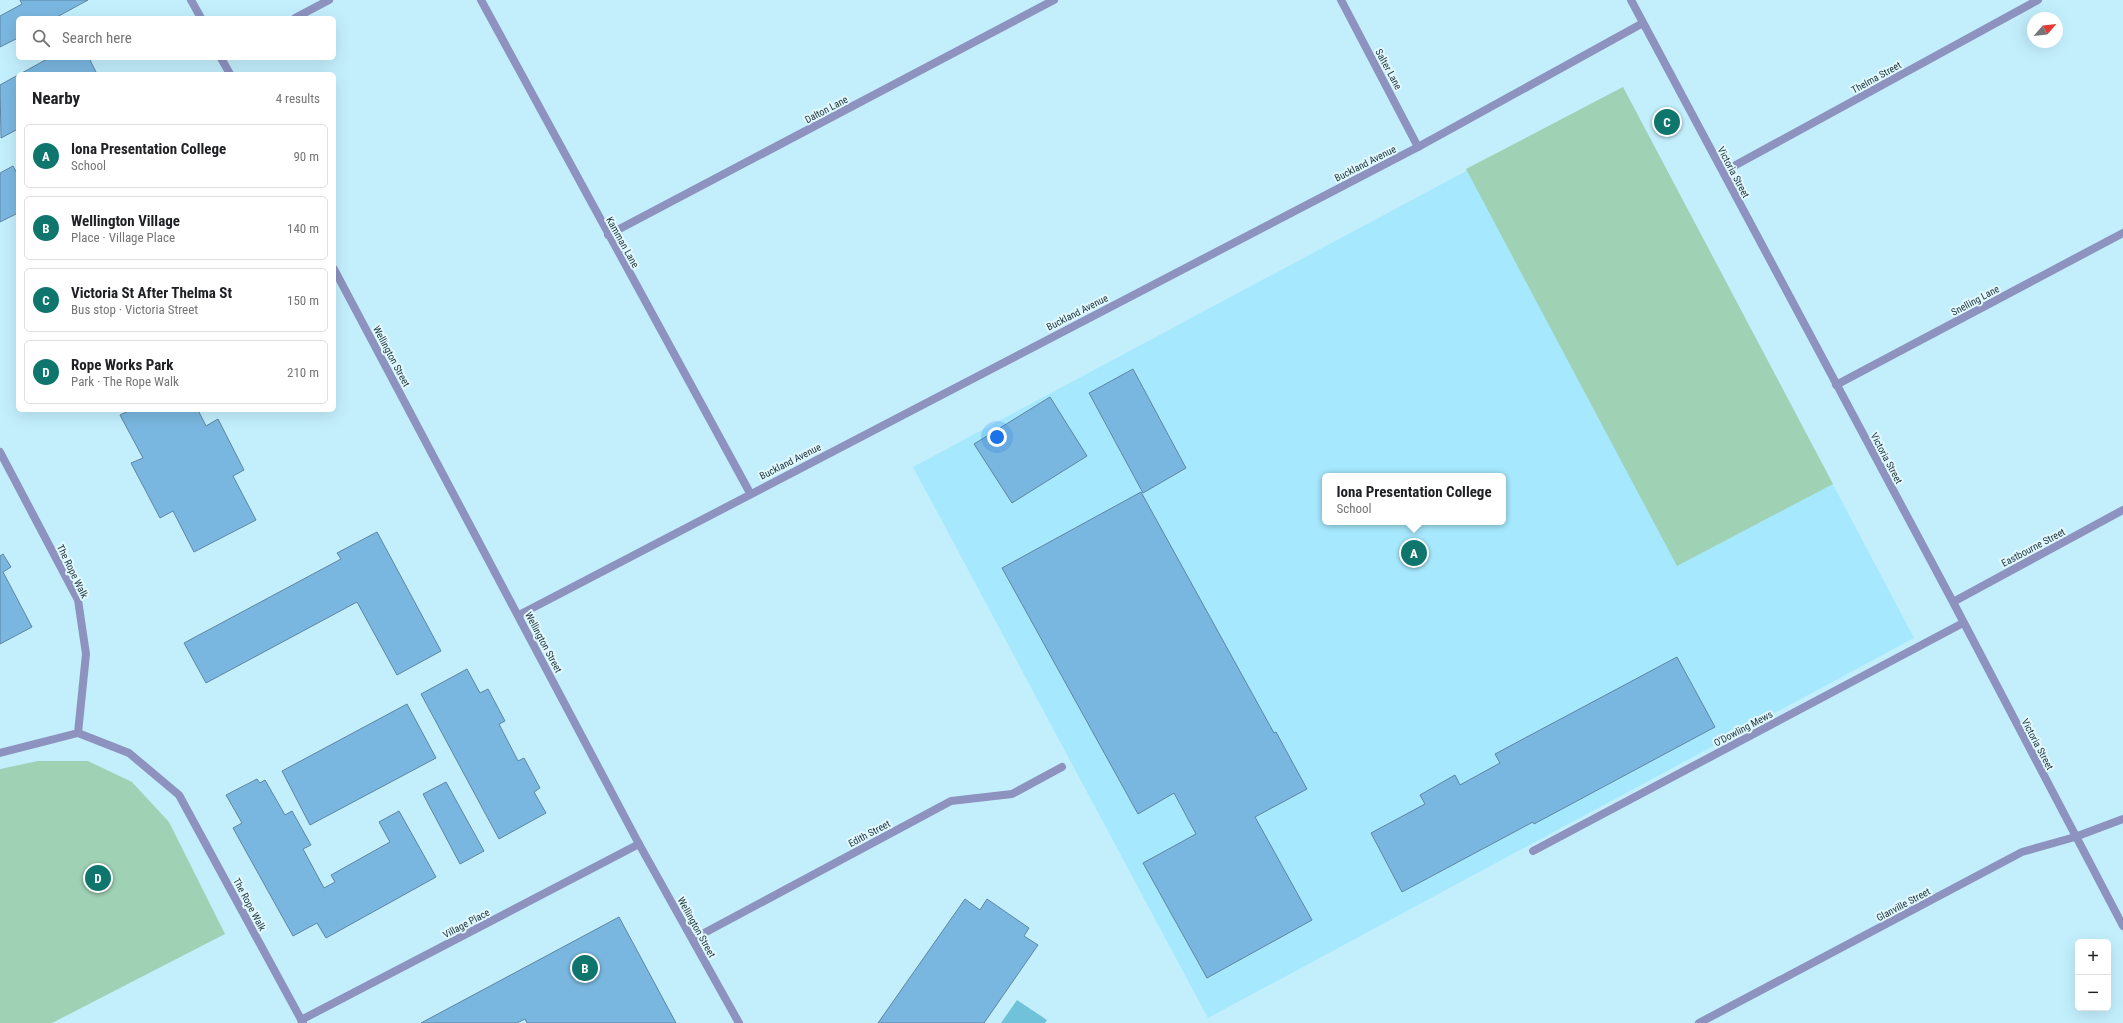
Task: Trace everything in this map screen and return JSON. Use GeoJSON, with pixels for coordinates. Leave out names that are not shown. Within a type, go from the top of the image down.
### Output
{"type":"FeatureCollection","features":[{"type":"Feature","properties":{"kind":"street"},"geometry":{"type":"LineString","coordinates":[[191,0],[200,16]]}},
{"type":"Feature","properties":{"kind":"street"},"geometry":{"type":"LineString","coordinates":[[299,16],[329,0]]}},
{"type":"Feature","properties":{"kind":"street","name":"Kamman Lane"},"geometry":{"type":"LineString","coordinates":[[481,0],[608,236],[750,493]]}},
{"type":"Feature","properties":{"kind":"street","name":"Dalton Lane"},"geometry":{"type":"LineString","coordinates":[[608,236],[1054,0]]}},
{"type":"Feature","properties":{"kind":"street","name":"Salter Lane"},"geometry":{"type":"LineString","coordinates":[[1341,0],[1418,147]]}},
{"type":"Feature","properties":{"kind":"street","name":"Victoria Street"},"geometry":{"type":"LineString","coordinates":[[1631,0],[1953,602],[2123,926]]}},
{"type":"Feature","properties":{"kind":"street","name":"Thelma Street"},"geometry":{"type":"LineString","coordinates":[[1723,172],[2038,0]]}},
{"type":"Feature","properties":{"kind":"street","name":"Buckland Avenue"},"geometry":{"type":"LineString","coordinates":[[519,614],[1418,147],[1643,23]]}},
{"type":"Feature","properties":{"kind":"street"},"geometry":{"type":"LineString","coordinates":[[222,60],[229,72]]}},
{"type":"Feature","properties":{"kind":"street","name":"Snelling Lane"},"geometry":{"type":"LineString","coordinates":[[1836,385],[2123,232]]}},
{"type":"Feature","properties":{"kind":"street","name":"Wellington Street"},"geometry":{"type":"LineString","coordinates":[[336,273],[519,614],[639,844],[739,1023]]}},
{"type":"Feature","properties":{"kind":"street","name":"The Rope Walk"},"geometry":{"type":"LineString","coordinates":[[0,452],[78,600],[86,654],[78,733],[129,753],[179,795],[302,1021]]}},
{"type":"Feature","properties":{"kind":"street","name":"Eastbourne Street"},"geometry":{"type":"LineString","coordinates":[[1953,602],[2123,510]]}},
{"type":"Feature","properties":{"kind":"street","name":"O'Dowling Mews"},"geometry":{"type":"LineString","coordinates":[[1532,851],[1963,623]]}},
{"type":"Feature","properties":{"kind":"street"},"geometry":{"type":"LineString","coordinates":[[0,753],[78,733]]}},
{"type":"Feature","properties":{"kind":"street","name":"Edith Street"},"geometry":{"type":"LineString","coordinates":[[692,939],[952,801],[1012,794],[1062,767]]}},
{"type":"Feature","properties":{"kind":"street","name":"Glanville Street"},"geometry":{"type":"LineString","coordinates":[[1699,1023],[2022,852],[2075,837],[2123,819]]}},
{"type":"Feature","properties":{"kind":"street","name":"Village Place"},"geometry":{"type":"LineString","coordinates":[[302,1021],[639,844]]}},
{"type":"Feature","properties":{"kind":"shaded area"},"geometry":{"type":"Polygon","coordinates":[[[1623,87],[1914,638],[1208,1018],[913,467],[1623,87]]]}},
{"type":"Feature","properties":{"kind":"shaded area"},"geometry":{"type":"Polygon","coordinates":[[[1017,1000],[1047,1020],[1045,1023],[1001,1023],[1017,1000]]]}},
{"type":"Feature","properties":{"kind":"green space"},"geometry":{"type":"Polygon","coordinates":[[[1623,87],[1833,484],[1677,566],[1466,169],[1623,87]]]}},
{"type":"Feature","properties":{"kind":"green space"},"geometry":{"type":"Polygon","coordinates":[[[38,761],[88,761],[132,782],[169,822],[225,934],[52,1023],[0,1023],[0,769],[38,761]]]}},
{"type":"Feature","properties":{"kind":"building"},"geometry":{"type":"Polygon","coordinates":[[[20,0],[88,0],[59,16],[16,16],[16,39],[0,47],[0,16],[22,4],[20,0]]]}},
{"type":"Feature","properties":{"kind":"building"},"geometry":{"type":"Polygon","coordinates":[[[45,60],[90,60],[96,72],[24,72],[45,60]]]}},
{"type":"Feature","properties":{"kind":"building"},"geometry":{"type":"Polygon","coordinates":[[[16,76],[16,130],[1,138],[0,85],[16,76]]]}},
{"type":"Feature","properties":{"kind":"building"},"geometry":{"type":"Polygon","coordinates":[[[13,166],[16,171],[16,214],[0,222],[0,173],[13,166]]]}},
{"type":"Feature","properties":{"kind":"building"},"geometry":{"type":"Polygon","coordinates":[[[1133,369],[1186,468],[1143,493],[1089,393],[1133,369]]]}},
{"type":"Feature","properties":{"kind":"building"},"geometry":{"type":"Polygon","coordinates":[[[1050,397],[1087,456],[1012,503],[974,444],[1050,397]]]}},
{"type":"Feature","properties":{"kind":"building"},"geometry":{"type":"Polygon","coordinates":[[[127,412],[199,412],[206,426],[218,419],[244,470],[233,476],[256,520],[194,552],[173,511],[160,518],[131,463],[143,458],[120,415],[127,412]]]}},
{"type":"Feature","properties":{"kind":"building"},"geometry":{"type":"Polygon","coordinates":[[[1141,492],[1274,733],[1276,732],[1307,789],[1255,817],[1312,920],[1207,978],[1143,863],[1196,834],[1174,793],[1138,814],[1002,568],[1141,492]]]}},
{"type":"Feature","properties":{"kind":"building"},"geometry":{"type":"Polygon","coordinates":[[[377,532],[441,651],[397,675],[357,602],[206,683],[184,643],[341,559],[337,553],[377,532]]]}},
{"type":"Feature","properties":{"kind":"building"},"geometry":{"type":"Polygon","coordinates":[[[3,554],[11,567],[3,572],[32,627],[0,644],[0,556],[3,554]]]}},
{"type":"Feature","properties":{"kind":"building"},"geometry":{"type":"Polygon","coordinates":[[[1677,657],[1715,727],[1534,824],[1533,822],[1402,892],[1371,833],[1425,804],[1420,795],[1455,775],[1460,785],[1500,763],[1495,754],[1677,657]]]}},
{"type":"Feature","properties":{"kind":"building"},"geometry":{"type":"Polygon","coordinates":[[[467,669],[480,693],[488,689],[505,721],[499,724],[518,761],[524,758],[540,788],[534,792],[546,813],[499,839],[421,694],[467,669]]]}},
{"type":"Feature","properties":{"kind":"building"},"geometry":{"type":"Polygon","coordinates":[[[407,704],[436,758],[310,825],[282,771],[407,704]]]}},
{"type":"Feature","properties":{"kind":"building"},"geometry":{"type":"Polygon","coordinates":[[[257,779],[260,783],[265,780],[285,815],[292,811],[311,845],[303,849],[324,888],[335,882],[331,875],[390,842],[379,822],[399,811],[436,877],[326,938],[317,923],[293,936],[233,828],[242,823],[226,795],[257,779]]]}},
{"type":"Feature","properties":{"kind":"building"},"geometry":{"type":"Polygon","coordinates":[[[446,782],[484,851],[460,864],[423,794],[446,782]]]}},
{"type":"Feature","properties":{"kind":"building"},"geometry":{"type":"Polygon","coordinates":[[[965,899],[980,910],[987,899],[1029,928],[1024,936],[1038,945],[984,1023],[878,1023],[965,899]]]}},
{"type":"Feature","properties":{"kind":"building"},"geometry":{"type":"Polygon","coordinates":[[[619,917],[676,1023],[527,1023],[525,1019],[517,1023],[421,1023],[619,917]]]}},
{"type":"Feature","properties":{"kind":"place","name":"Victoria St After Thelma St"},"geometry":{"type":"Point","coordinates":[1667,122]}},
{"type":"Feature","properties":{"kind":"place","name":"Iona Presentation College"},"geometry":{"type":"Point","coordinates":[1414,553]}},
{"type":"Feature","properties":{"kind":"place","name":"Rope Works Park"},"geometry":{"type":"Point","coordinates":[98,878]}},
{"type":"Feature","properties":{"kind":"place","name":"Wellington Village"},"geometry":{"type":"Point","coordinates":[585,968]}}]}
